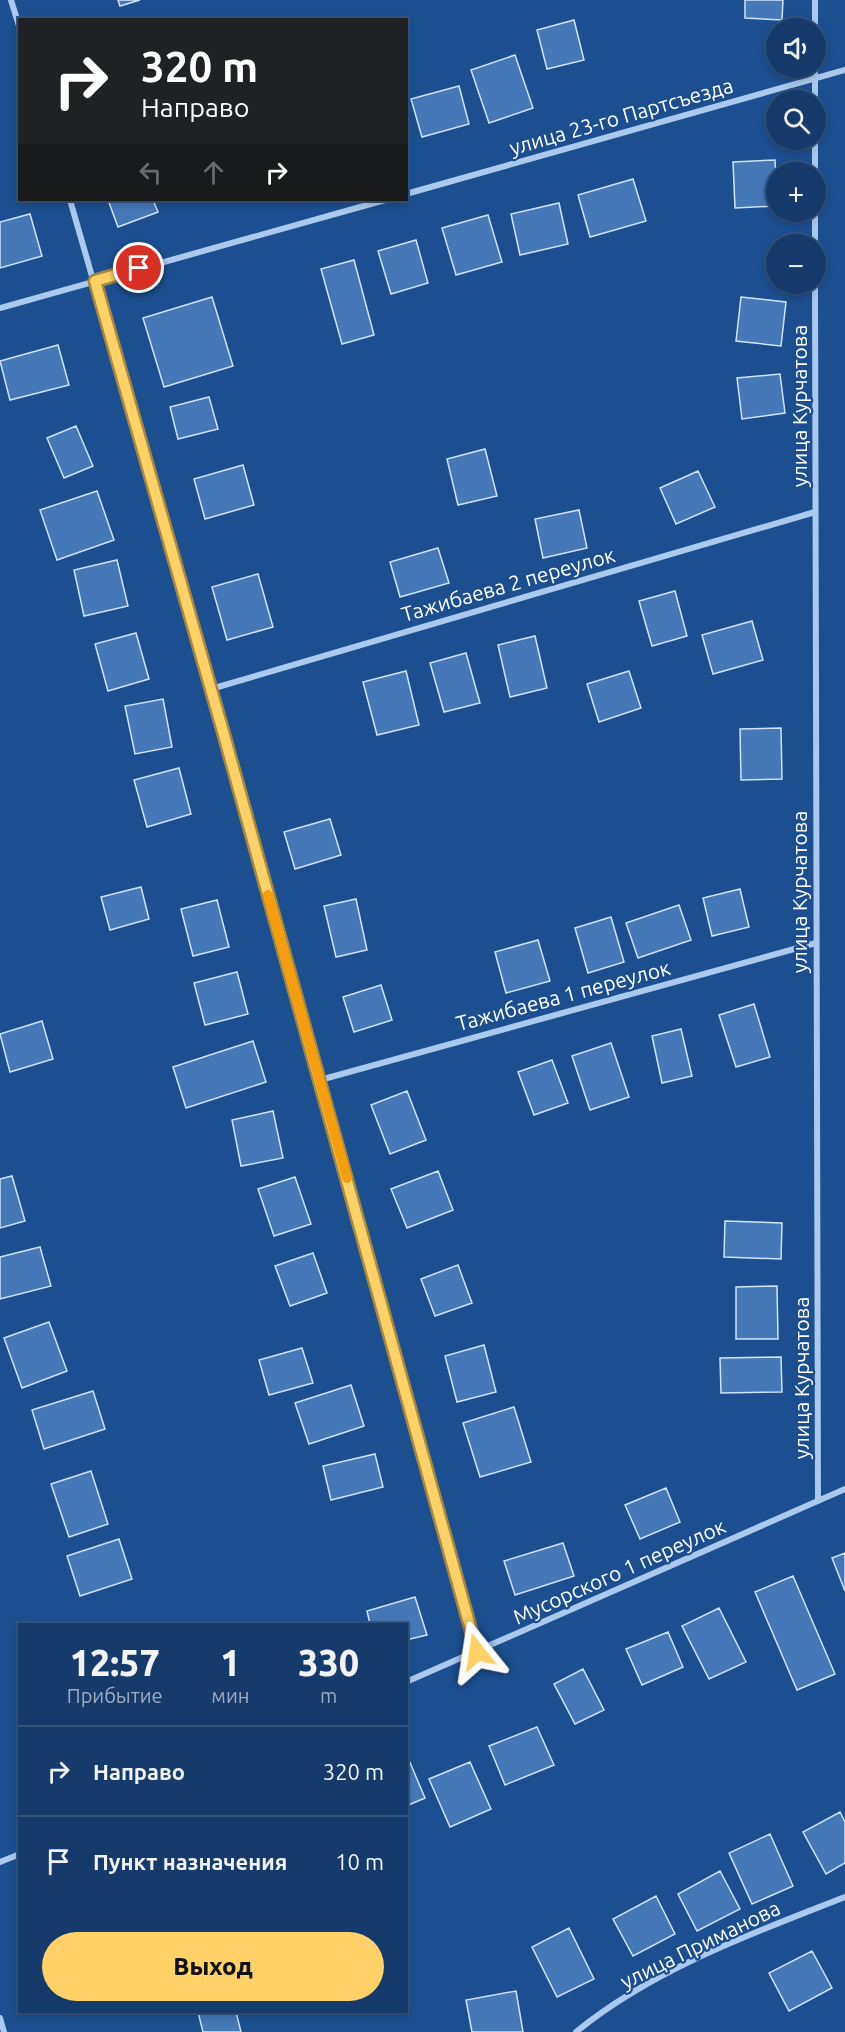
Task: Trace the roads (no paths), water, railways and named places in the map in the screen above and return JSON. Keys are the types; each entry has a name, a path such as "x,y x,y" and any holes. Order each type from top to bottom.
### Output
{"street":[{"path":"11,0 18,23"},
{"path":"815,0 815,18"},
{"name":"улица 23-го Партсъезда","path":"408,193 845,70"},
{"path":"816,79 816,90"},
{"path":"70,201 211,688 477,1652"},
{"path":"0,308 381,201"},
{"name":"улица Курчатова","path":"816,294 818,1501"},
{"name":"Тажибаева 2 переулок","path":"211,688 816,512"},
{"name":"Тажибаева 1 переулок","path":"320,1080 816,943"},
{"name":"Мусорского 1 переулок","path":"408,1682 845,1489"},
{"path":"0,1862 18,1855"},
{"name":"улица Приманова","path":"576,2032 649,1983 740,1938 845,1897"},
{"path":"0,2018 4,2032"}]}
